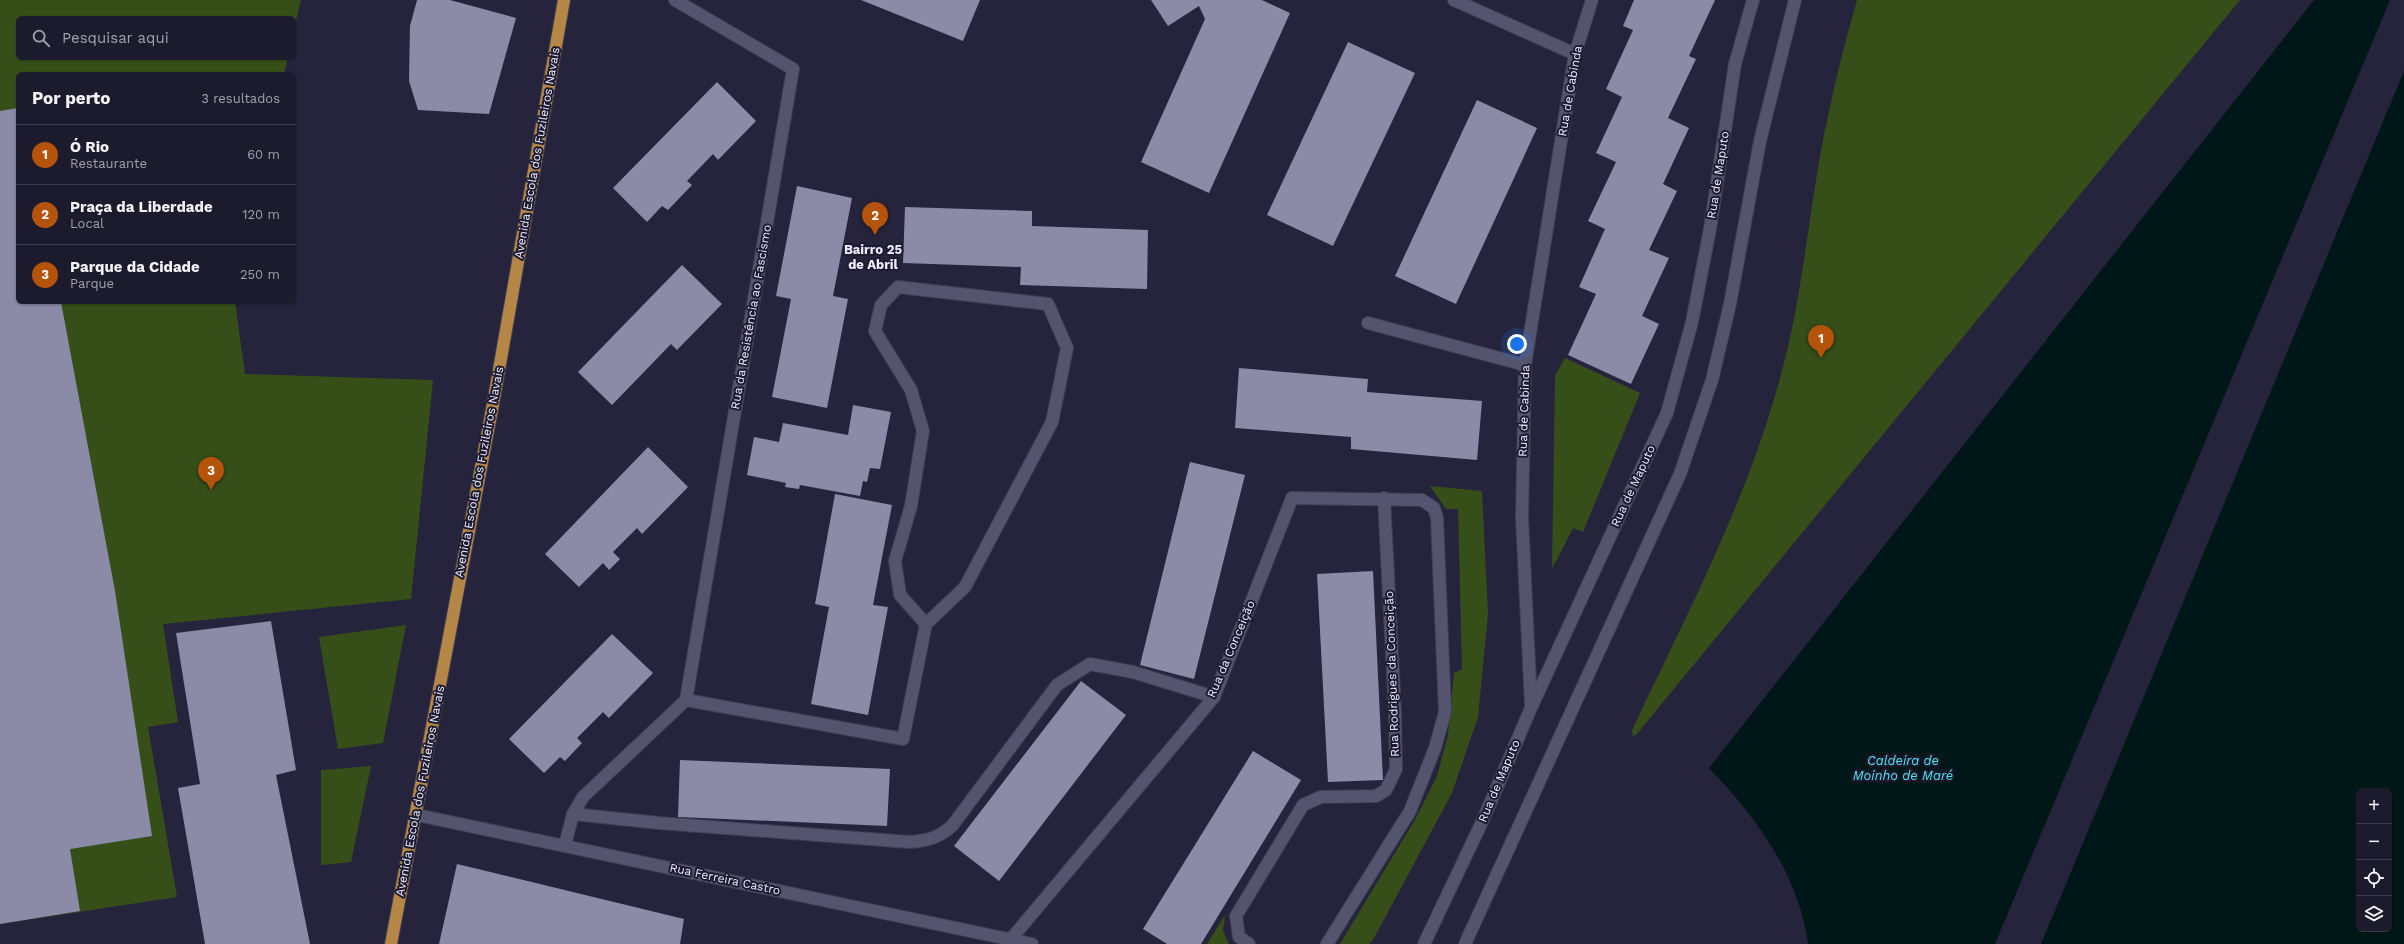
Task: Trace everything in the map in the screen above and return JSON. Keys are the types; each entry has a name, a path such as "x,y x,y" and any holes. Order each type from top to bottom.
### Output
{"main road":[{"name":"Avenida Escola dos Fuzileiros Navais","path":"391,944 417,815 564,0"}],"street":[{"name":"Rua da Resistência ao Fascismo","path":"675,0 793,69 686,700"},
{"path":"1454,0 1575,54"},
{"name":"Rua de Cabinda","path":"1531,708 1522,518 1525,365 1575,54 1592,0"},
{"name":"Rua de Maputo","path":"1424,944 1482,822 1531,708 1667,413 1692,322 1710,229 1735,64 1753,0"},
{"path":"1465,944 1680,474 1712,380 1730,304 1760,141 1795,0"},
{"path":"565,845 573,814 582,797 686,700 903,740 926,624 965,587 1052,422 1067,348 1048,304 898,287 881,305 875,331 911,390 924,431 911,506 895,561 900,595 926,624"},
{"path":"1368,323 1525,365"},
{"name":"Rua da Conceição","path":"1011,942 1214,696 1292,498 1384,498 1422,500 1434,508 1437,518 1445,712 1433,756 1410,811 1327,944"},
{"name":"Rua Rodrigues da Conceição","path":"1249,944 1240,937 1236,916 1302,804 1321,796 1376,796 1386,790 1396,769 1395,712 1384,498"},
{"path":"573,814 659,823 909,842 927,842 941,835 952,826 1057,685 1090,664 1133,672 1214,696"},
{"name":"Rua Ferreira Castro","path":"417,815 565,845 1011,942 1032,944"}],"green space":[{"path":"0,0 301,0 296,21 296,16 16,16 16,60 288,60 284,72 16,72 16,304 235,304 245,374 433,380 411,599 163,624 178,722 148,727 177,897 0,924"},
{"path":"1857,0 2240,0 1636,735 1633,736 1632,730 1694,601 1733,513 1751,469 1780,378 1801,281 1821,149 1845,43"},
{"path":"1565,358 1640,393 1583,532 1573,528 1552,569 1555,376"},
{"path":"1430,486 1482,491 1488,614 1478,717 1452,793 1373,940 1369,944 1340,944 1416,818 1437,776 1448,735 1454,673 1462,669 1458,509 1446,509"},
{"path":"406,625 383,743 338,749 319,637"},
{"path":"371,766 351,862 321,865 321,770"},
{"path":"1225,915 1223,931 1229,944 1207,944"}],"water":[{"name":"Caldeira de Moinho de Maré","path":"2314,0 2390,0 1995,944 1808,944 1803,919 1795,894 1773,848 1743,806 1709,768"},
{"path":"2404,71 2404,944 2041,944"}],"building":[{"path":"417,0 450,0 516,18 489,114 418,110 409,81 410,26"},
{"path":"861,0 980,0 963,41"},
{"path":"1151,0 1262,0 1290,13 1209,193 1141,162 1205,19 1199,6 1168,26"},
{"path":"1634,0 1715,0 1689,56 1696,59 1668,118 1689,128 1663,184 1677,191 1649,250 1669,258 1642,316 1659,324 1631,384 1568,355 1596,294 1579,287 1605,229 1588,221 1616,162 1596,153 1622,97 1606,89 1633,30 1623,26"},
{"path":"1348,42 1415,73 1333,246 1267,215"},
{"path":"717,82 756,121 718,160 713,154 687,181 692,185 668,210 662,206 647,222 613,188"},
{"path":"1477,100 1537,128 1456,304 1395,276"},
{"path":"16,108 16,304 61,304 115,591 152,836 70,849 80,911 0,924 0,111"},
{"path":"797,186 852,198 833,296 848,299 827,408 772,397 791,299 776,296"},
{"path":"905,207 1032,211 1032,226 1148,230 1147,289 1020,285 1021,267 903,263"},
{"path":"682,265 722,304 677,350 671,344 612,405 578,372"},
{"path":"1239,368 1368,379 1367,392 1482,401 1477,460 1351,449 1351,437 1235,428"},
{"path":"853,405 891,412 880,469 870,468 867,482 863,481 860,496 800,485 799,489 785,487 786,483 747,475 754,437 779,442 783,423 848,435"},
{"path":"648,447 688,487 642,534 637,528 613,552 620,559 609,570 603,563 579,587 545,554"},
{"path":"1190,462 1245,475 1194,679 1140,665"},
{"path":"835,494 892,505 873,605 888,607 868,715 811,704 829,607 815,604"},
{"path":"1373,571 1383,780 1328,782 1317,574"},
{"path":"271,621 296,770 276,775 310,944 205,944 178,788 200,784 176,633"},
{"path":"612,634 653,673 609,718 603,712 577,738 582,743 565,761 560,757 544,773 509,739"},
{"path":"1081,681 1126,715 999,881 954,846"},
{"path":"1253,751 1301,780 1201,944 1167,944 1143,929"},
{"path":"680,760 890,769 887,826 678,817"},
{"path":"457,864 684,919 680,944 439,944"}],"place":[{"name":"Praça da Liberdade","path":"875,235"},
{"name":"Ó Rio","path":"1821,358"},
{"name":"Parque da Cidade","path":"211,490"}],"district":[{"name":"Bairro 25 de Abril","path":"873,256"}]}
